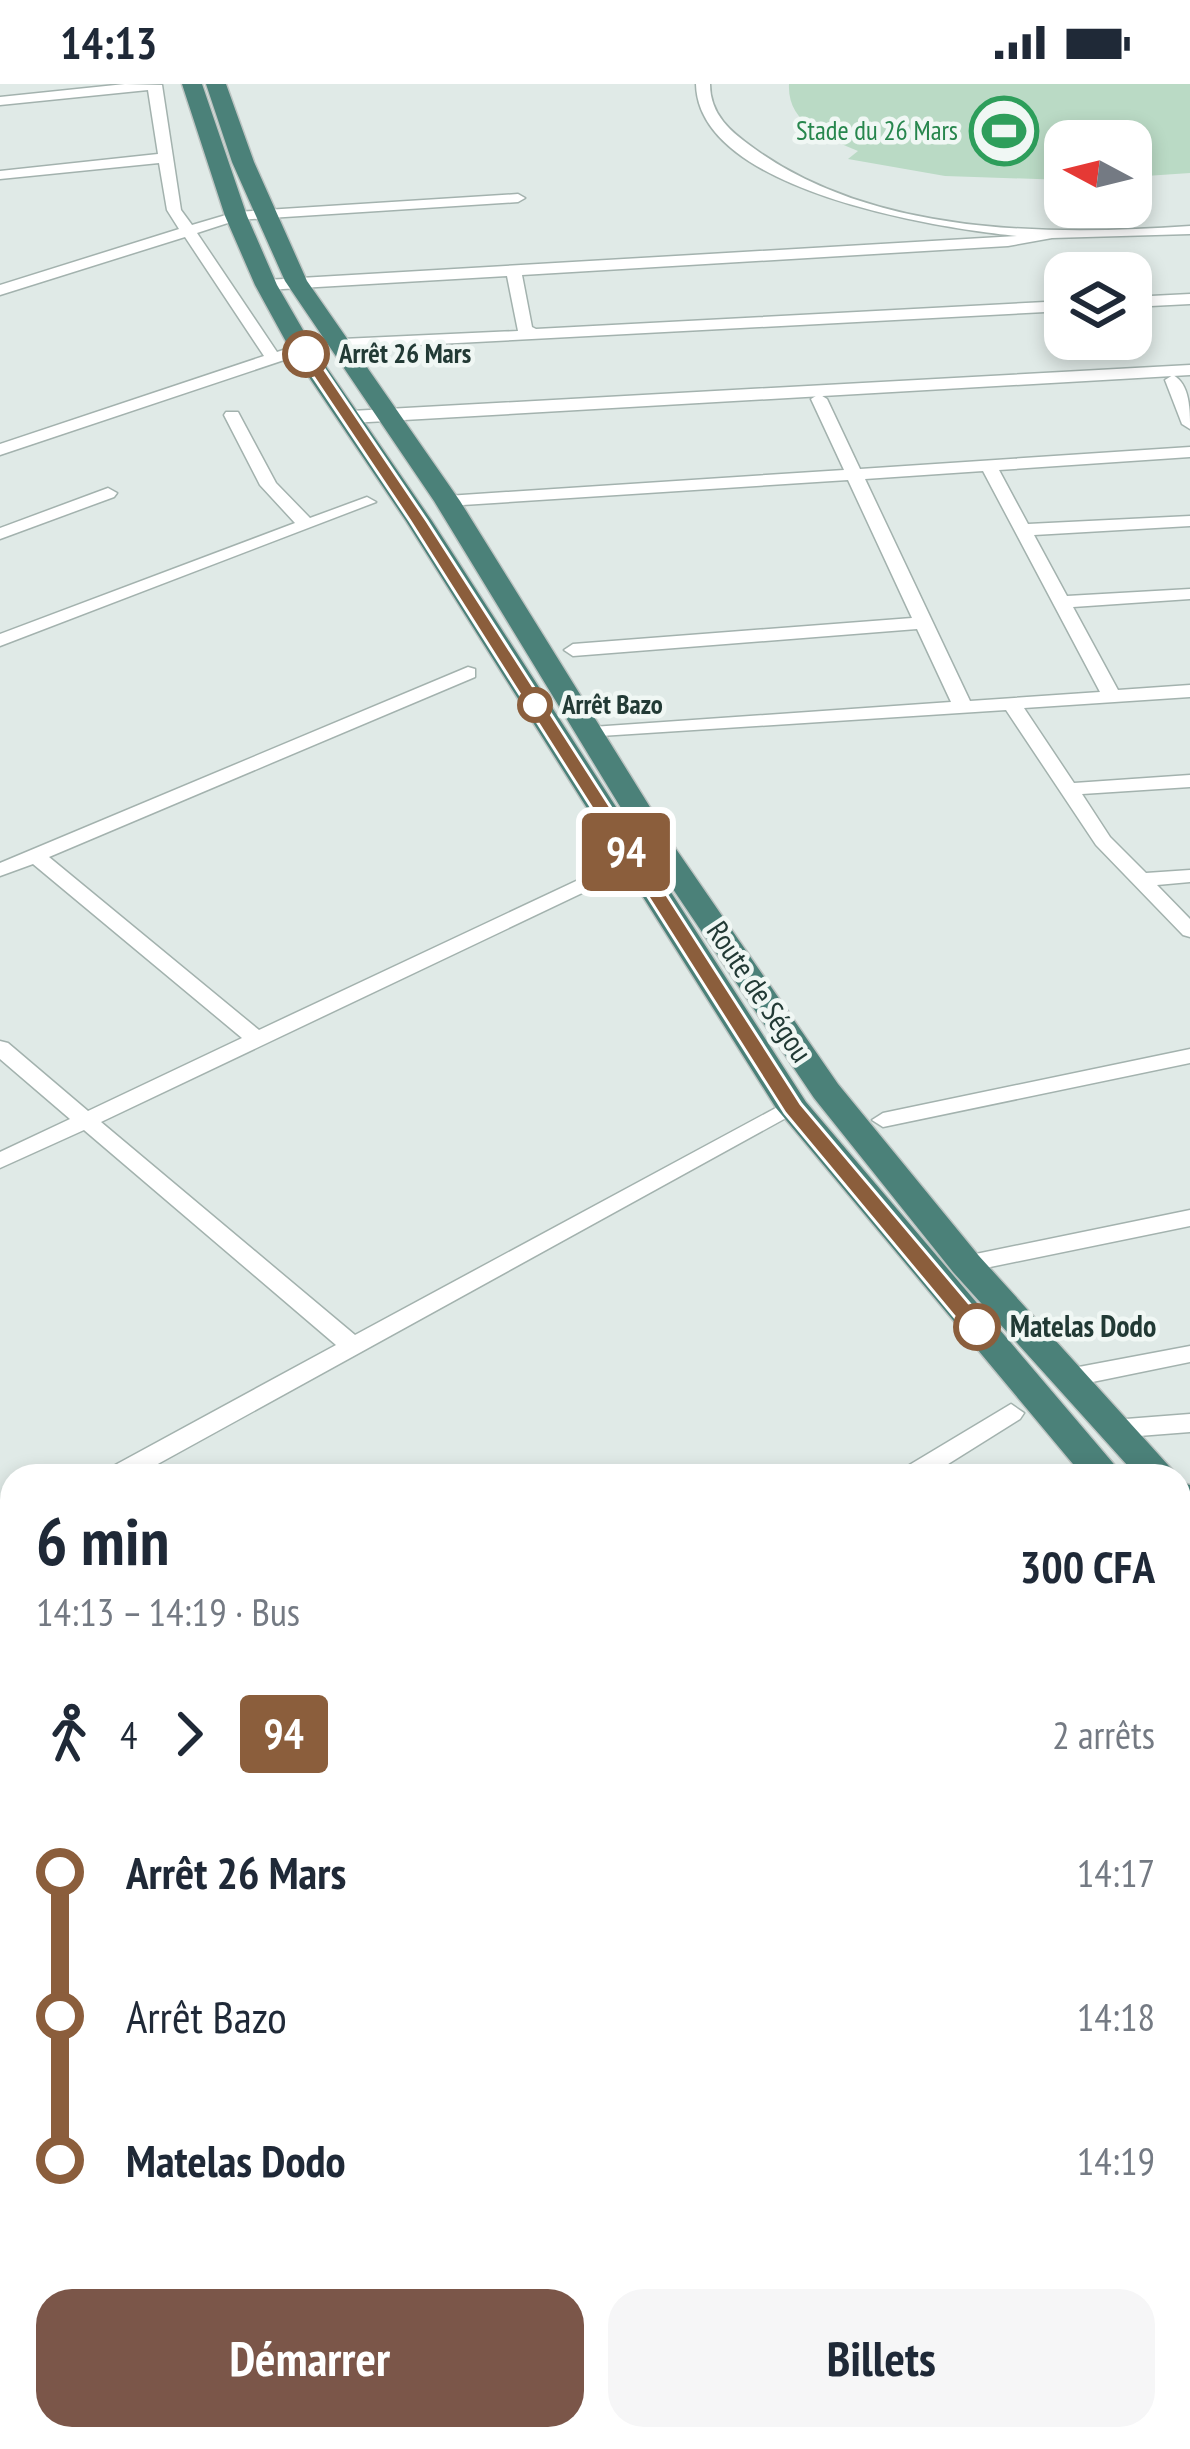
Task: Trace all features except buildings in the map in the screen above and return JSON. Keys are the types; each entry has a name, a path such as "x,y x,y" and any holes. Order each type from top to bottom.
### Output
{"highway":[{"name":"Route de Ségou","path":"192,84 215,164 249,211"},
{"name":"Route de Ségou","path":"216,84 249,211 281,283 287,353 354,422 793,1108 1095,1464"},
{"name":"Route de Ségou","path":"281,283 341,344 392,418 661,849 826,1091 966,1264 1148,1464"}],"street":[{"path":"0,101 154,84 174,210 287,353 0,450"},
{"path":"703,84 707,109 741,147 813,188 892,212 1048,234 1190,230"},
{"path":"0,175 163,158"},
{"path":"0,290 249,211 517,196"},
{"path":"281,283 1008,242 1048,234"},
{"path":"513,268 525,330 552,334"},
{"path":"1152,301 1190,298"},
{"path":"341,344 1044,307"},
{"path":"354,422 1184,376"},
{"path":"392,418 819,399 1184,376"},
{"path":"1184,376 1190,424"},
{"path":"819,399 963,707"},
{"path":"232,415 269,484 307,525"},
{"path":"447,501 1190,452"},
{"path":"988,465 1112,697"},
{"path":"0,534 108,493"},
{"path":"0,640 367,502"},
{"path":"1023,530 1190,521"},
{"path":"1061,602 1190,594"},
{"path":"573,650 924,623"},
{"path":"0,870 468,673"},
{"path":"592,733 1190,691"},
{"path":"1012,704 1103,841 1190,931"},
{"path":"1069,789 1190,781"},
{"path":"35,855 257,1039"},
{"path":"0,1161 632,862"},
{"path":"1141,880 1190,876"},
{"path":"0,1048 354,1347"},
{"path":"884,1120 1190,1055"},
{"path":"137,1464 793,1108"},
{"path":"966,1264 1190,1218"},
{"path":"1068,1378 1190,1354"},
{"path":"929,1464 1011,1413"},
{"path":"1113,1429 1190,1423"}],"green space":[{"name":"Stade du 26 Mars","path":"789,84 1190,84 1190,173 1152,176 1152,120 1044,120 1044,179 945,176 848,159 858,151 811,127 790,98"}],"bus line":[{"name":"94","path":"306,354 351,417 793,1108 977,1327"}],"place":[{"name":"Stade du 26 Mars","path":"1004,131"},
{"name":"Arrêt 26 Mars","path":"306,354"},
{"name":"Arrêt Bazo","path":"535,705"},
{"name":"Matelas Dodo","path":"977,1327"}]}
